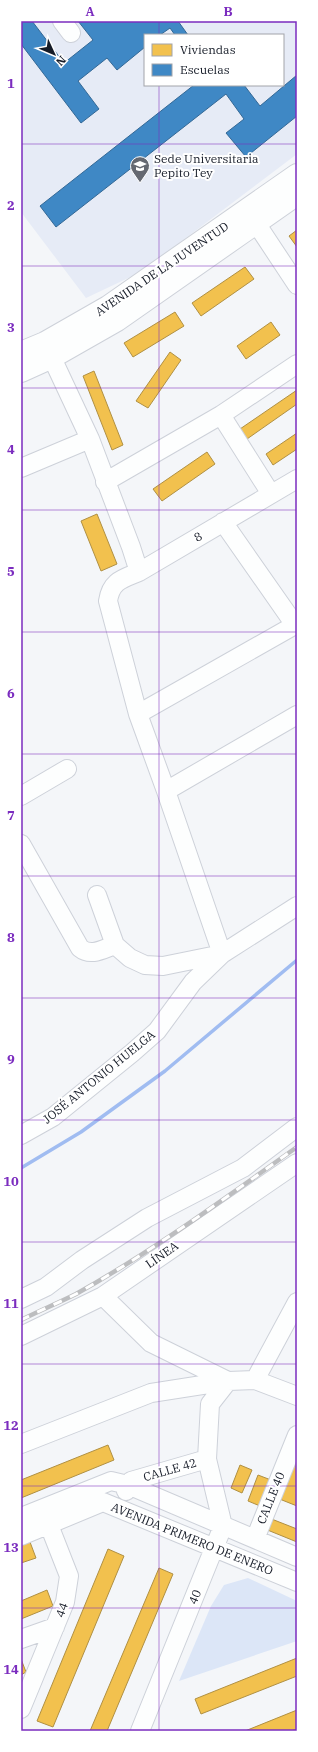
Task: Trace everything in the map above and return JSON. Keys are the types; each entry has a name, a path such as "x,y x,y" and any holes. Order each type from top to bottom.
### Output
{"main road":[{"name":"AVENIDA DE LA JUVENTUD","path":"252,217 297,175"},
{"name":"AVENIDA DE LA JUVENTUD","path":"21,371 49,350 113,314 252,217 297,194"},
{"name":"AVENIDA DE LA JUVENTUD","path":"21,353 49,350"}],"street":[{"path":"252,217 297,285"},
{"path":"49,350 90,439 139,572"},
{"path":"105,482 221,415 297,364"},
{"path":"221,415 271,494"},
{"path":"21,468 90,439"},
{"name":"8","path":"138,714 108,601 110,590 117,582 139,572 297,479"},
{"path":"97,895 115,945 130,958 145,964 163,966 222,954 138,714 294,625 223,522"},
{"path":"166,791 297,715"},
{"path":"21,796 67,769"},
{"path":"21,844 80,948 85,952 91,953 115,945"},
{"name":"JOSÉ ANTONIO HUELGA","path":"21,1135 53,1117 132,1053 157,1030 194,982 222,954 297,906"},
{"path":"21,1299 46,1287 82,1260 106,1246 147,1218 243,1168 297,1126"},
{"name":"LÍNEA","path":"21,1336 103,1296 297,1163"},
{"path":"103,1296 151,1343 228,1381"},
{"path":"254,1380 297,1302"},
{"path":"21,1444 151,1393 228,1381 254,1380 297,1396"},
{"name":"CALLE 42","path":"119,1508 131,1481 207,1459 210,1404 228,1381"},
{"name":"CALLE 40","path":"254,1539 297,1435"},
{"path":"207,1459 223,1526"},
{"name":"AVENIDA PRIMERO DE ENERO","path":"21,1536 47,1516 112,1481 128,1485 297,1556"},
{"name":"AVENIDA PRIMERO DE ENERO","path":"21,1517 47,1516 103,1502 297,1582"},
{"name":"44","path":"21,1709 65,1602 69,1576 47,1516"},
{"name":"40","path":"140,1731 223,1526"},
{"path":"21,1639 55,1627"}],"shaded area":[{"name":"Sede Universitaria Pepito Tey","path":"21,21 297,21 297,154 141,272 86,298 21,212"},
{"path":"248,1578 297,1601 297,1641 179,1681 211,1606 224,1585"}],"building: Viviendas":[{"path":"297,230 297,247 289,236"},
{"path":"245,267 254,279 201,316 192,303"},
{"path":"175,312 184,326 133,357 124,343"},
{"path":"271,322 280,335 246,359 237,346"},
{"path":"170,352 181,360 148,408 136,401"},
{"path":"94,371 123,445 112,450 83,376"},
{"path":"297,390 297,404 247,439 240,429"},
{"path":"297,433 297,449 273,465 266,454"},
{"path":"207,452 215,464 162,501 153,489"},
{"path":"97,514 117,564 101,571 81,521"},
{"path":"108,1445 114,1460 21,1498 21,1480"},
{"path":"297,1449 297,1506 277,1498"},
{"path":"240,1465 252,1470 242,1493 231,1488"},
{"path":"258,1475 271,1480 260,1506 248,1501"},
{"path":"269,1518 297,1529 297,1542 265,1529"},
{"path":"30,1542 36,1558 21,1563 21,1546"},
{"path":"108,1549 124,1556 53,1727 37,1721"},
{"path":"159,1568 173,1574 107,1731 90,1731"},
{"path":"47,1590 53,1606 21,1619 21,1601"},
{"path":"297,1658 297,1676 201,1714 195,1699"},
{"path":"21,1659 26,1672 21,1675"},
{"path":"297,1710 297,1729 291,1731 245,1731"}],"building: Escuelas":[{"path":"21,21 32,21 64,63 93,40 78,21 178,21 187,34 174,34 170,28 161,34 144,34 144,48 117,70 107,58 78,81 99,109 81,123 21,44"},
{"path":"297,75 297,116 246,157 226,133 244,119 226,94 56,227 40,206 193,86 245,86 260,106"}],"waterway":[{"path":"21,1168 81,1132 165,1071 297,960"}],"railway":[{"path":"21,1320 76,1294 133,1260 188,1224 297,1147"}],"place":[{"name":"Sede Universitaria Pepito Tey","path":"140,183"}]}
